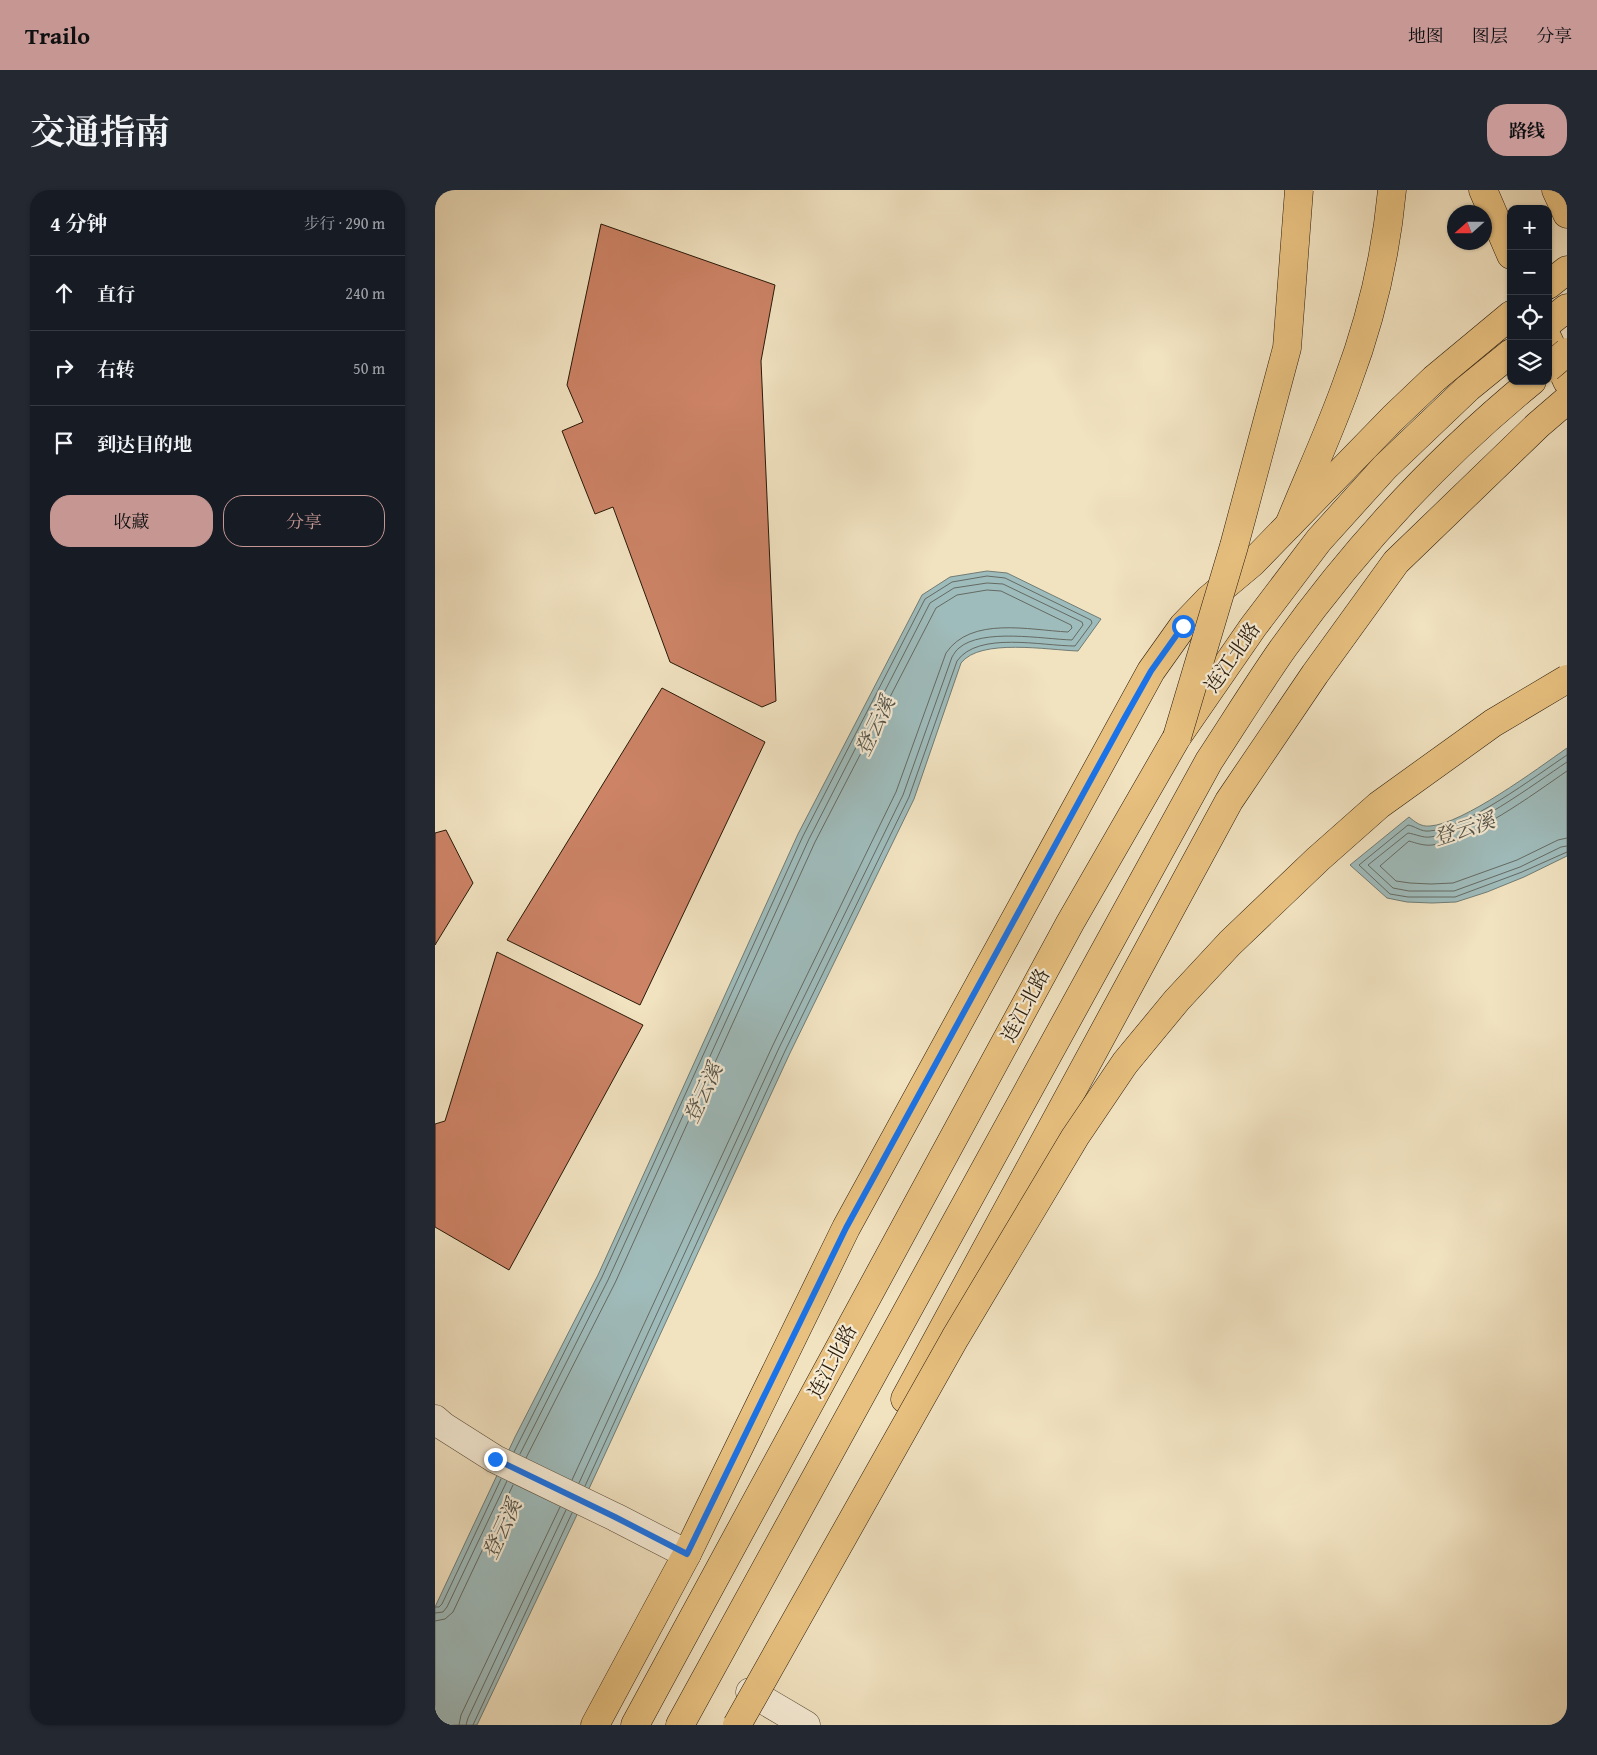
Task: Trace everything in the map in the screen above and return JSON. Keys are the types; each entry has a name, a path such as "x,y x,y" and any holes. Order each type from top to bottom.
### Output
{"main road":[{"path":"1177,737 1234,546 1287,348 1299,190"},
{"path":"1289,525 1347,383 1361,338 1375,288 1390,214 1392,190"},
{"path":"1483,190 1509,250"},
{"path":"1556,190 1567,214"},
{"path":"1552,282 1567,270"},
{"path":"1552,320 1567,308"},
{"path":"595,1725 687,1554 846,1228 1151,671 1183,626 1209,599 1252,563 1434,379 1507,318"},
{"path":"1552,349 1567,381"},
{"path":"1552,365 1567,352"},
{"name":"连江北路","path":"635,1725 1070,923 1177,737 1253,627 1319,540 1385,466 1468,388 1507,356"},
{"name":"连江北路","path":"680,1725 1209,761 1284,648 1346,565 1412,491 1490,416 1527,385"},
{"path":"732,1725 851,1499 1229,801 1315,674 1396,562 1531,432 1567,400"},
{"path":"737,1725 955,1338 1075,1136 1125,1063 1177,1000 1230,943 1318,859 1379,805 1493,723 1567,679"}],"street":[{"path":"435,1419 495,1459 687,1554"},
{"path":"750,1692 806,1725"}],"water":[{"name":"登云溪","path":"987,571 1007,573 1101,619 1078,651 1015,647 998,648 983,650 970,655 961,663 914,799 790,1053 575,1519 477,1725 435,1725 435,1607 515,1437 598,1275 798,834 922,595 950,577"},
{"name":"登云溪","path":"1567,748 1567,856 1524,877 1487,892 1456,902 1432,903 1407,902 1387,898 1350,865 1409,817 1418,824 1430,826 1461,816 1500,794"}],"building":[{"path":"601,224 775,285 761,361 776,701 762,707 670,662 613,507 595,514 562,431 583,422 567,385"},
{"path":"662,688 765,742 640,1005 507,940"},
{"path":"446,830 473,883 435,945 435,833"},
{"path":"497,952 643,1025 509,1270 435,1227 435,1124 445,1121"}],"route":[{"path":"495,1459 687,1554 846,1228 1124,719 1151,671 1183,626"}]}
